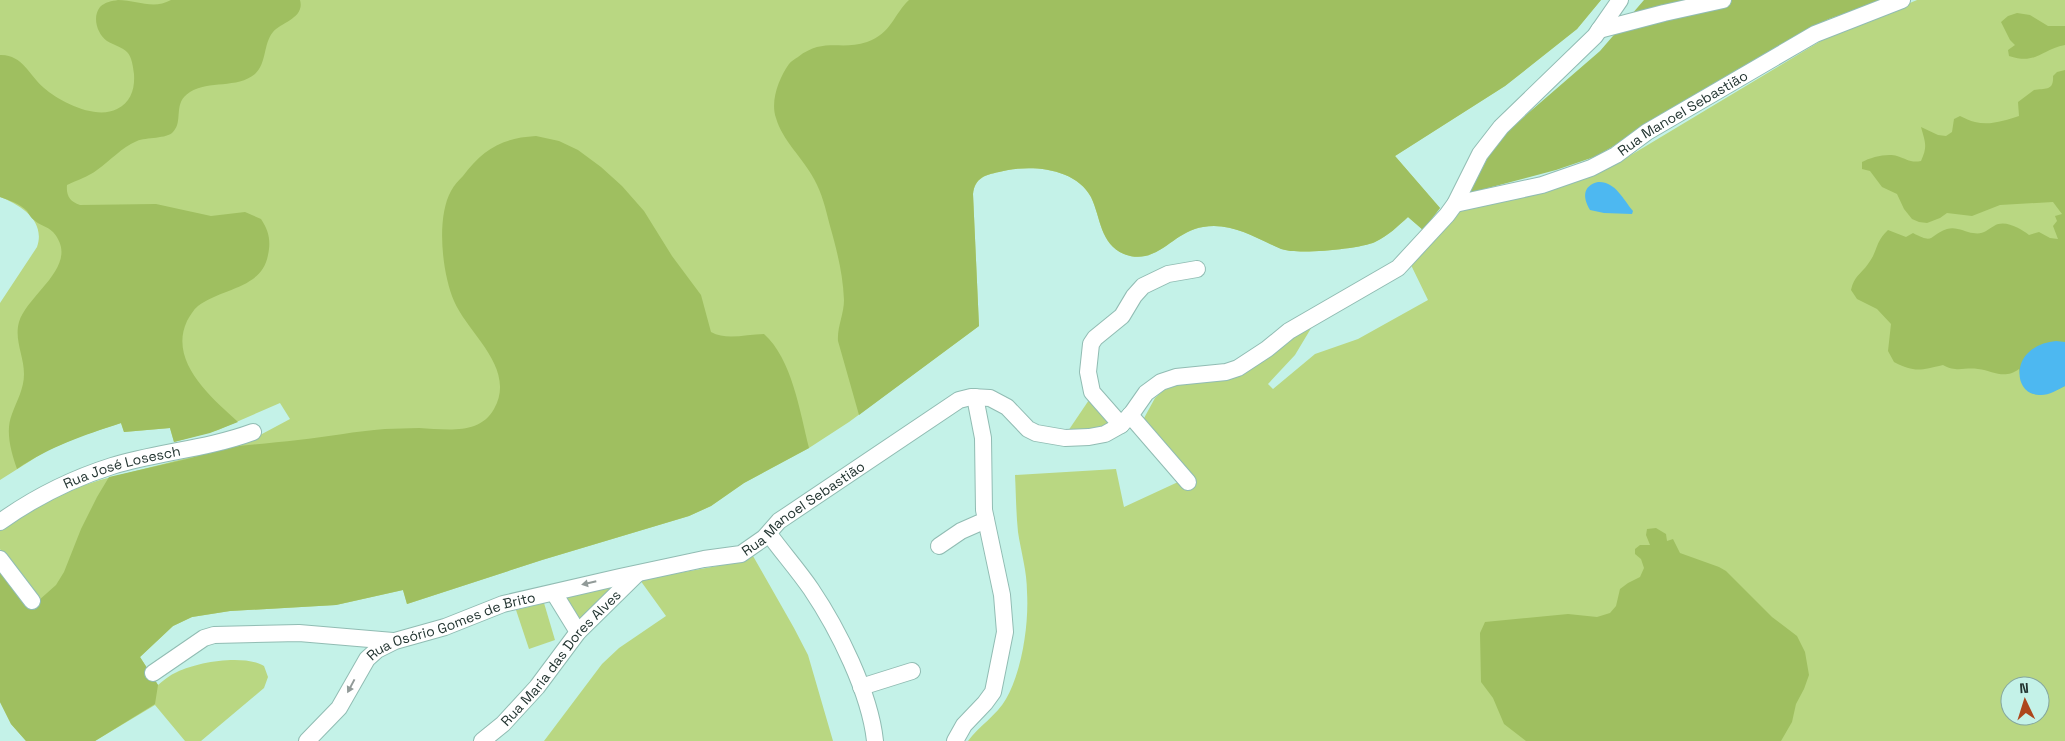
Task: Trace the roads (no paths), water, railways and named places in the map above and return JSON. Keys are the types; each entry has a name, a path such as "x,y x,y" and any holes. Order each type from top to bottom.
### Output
{"street":[{"path":"955,741 962,728 986,703 994,689 1005,632 1002,595 986,520 982,490 983,438 975,397 996,400 1006,407 1028,429 1051,437 1092,437 1111,431 1126,420 1146,393 1161,382 1176,376 1226,372 1238,368 1297,326 1388,275 1403,263 1451,210 1489,140 1539,89 1582,50 1620,0"},
{"path":"1599,30 1723,0"},
{"name":"Rua Manoel Sebastião","path":"1451,210 1542,185 1591,168 1616,154 1647,132 1815,34 1850,18 1902,0"},
{"path":"1188,482 1126,420 1092,392 1088,372 1090,344 1122,316 1134,296 1143,286 1168,274 1197,269"},
{"name":"Rua Manoel Sebastião","path":"637,574 704,559 738,555 753,547 769,534 779,521 825,492 954,403 965,398 975,397"},
{"name":"Rua José Losesch","path":"0,522 20,507 49,490 84,476 137,460 214,444 253,432"},
{"path":"939,546 961,531 986,520"},
{"path":"769,534 811,589 834,630 861,687 876,741"},
{"path":"0,559 32,600"},
{"name":"Rua Osório Gomes de Brito","path":"307,741 339,708 368,659 377,650 395,641 445,627 503,604 637,574"},
{"name":"Rua Maria das Dores Alves","path":"482,741 503,724 537,687 578,632 637,574"},
{"path":"554,593 578,632"},
{"path":"153,673 204,638 214,635 307,633 395,641"},
{"path":"861,687 912,671"}],"water":[{"path":"1598,182 1604,182 1614,188 1633,211 1632,214 1604,213 1590,210 1585,193 1589,186"},
{"path":"2056,341 2065,342 2065,386 2046,395 2039,395 2026,390 2020,378 2021,365 2024,358 2031,350 2038,346"}]}
